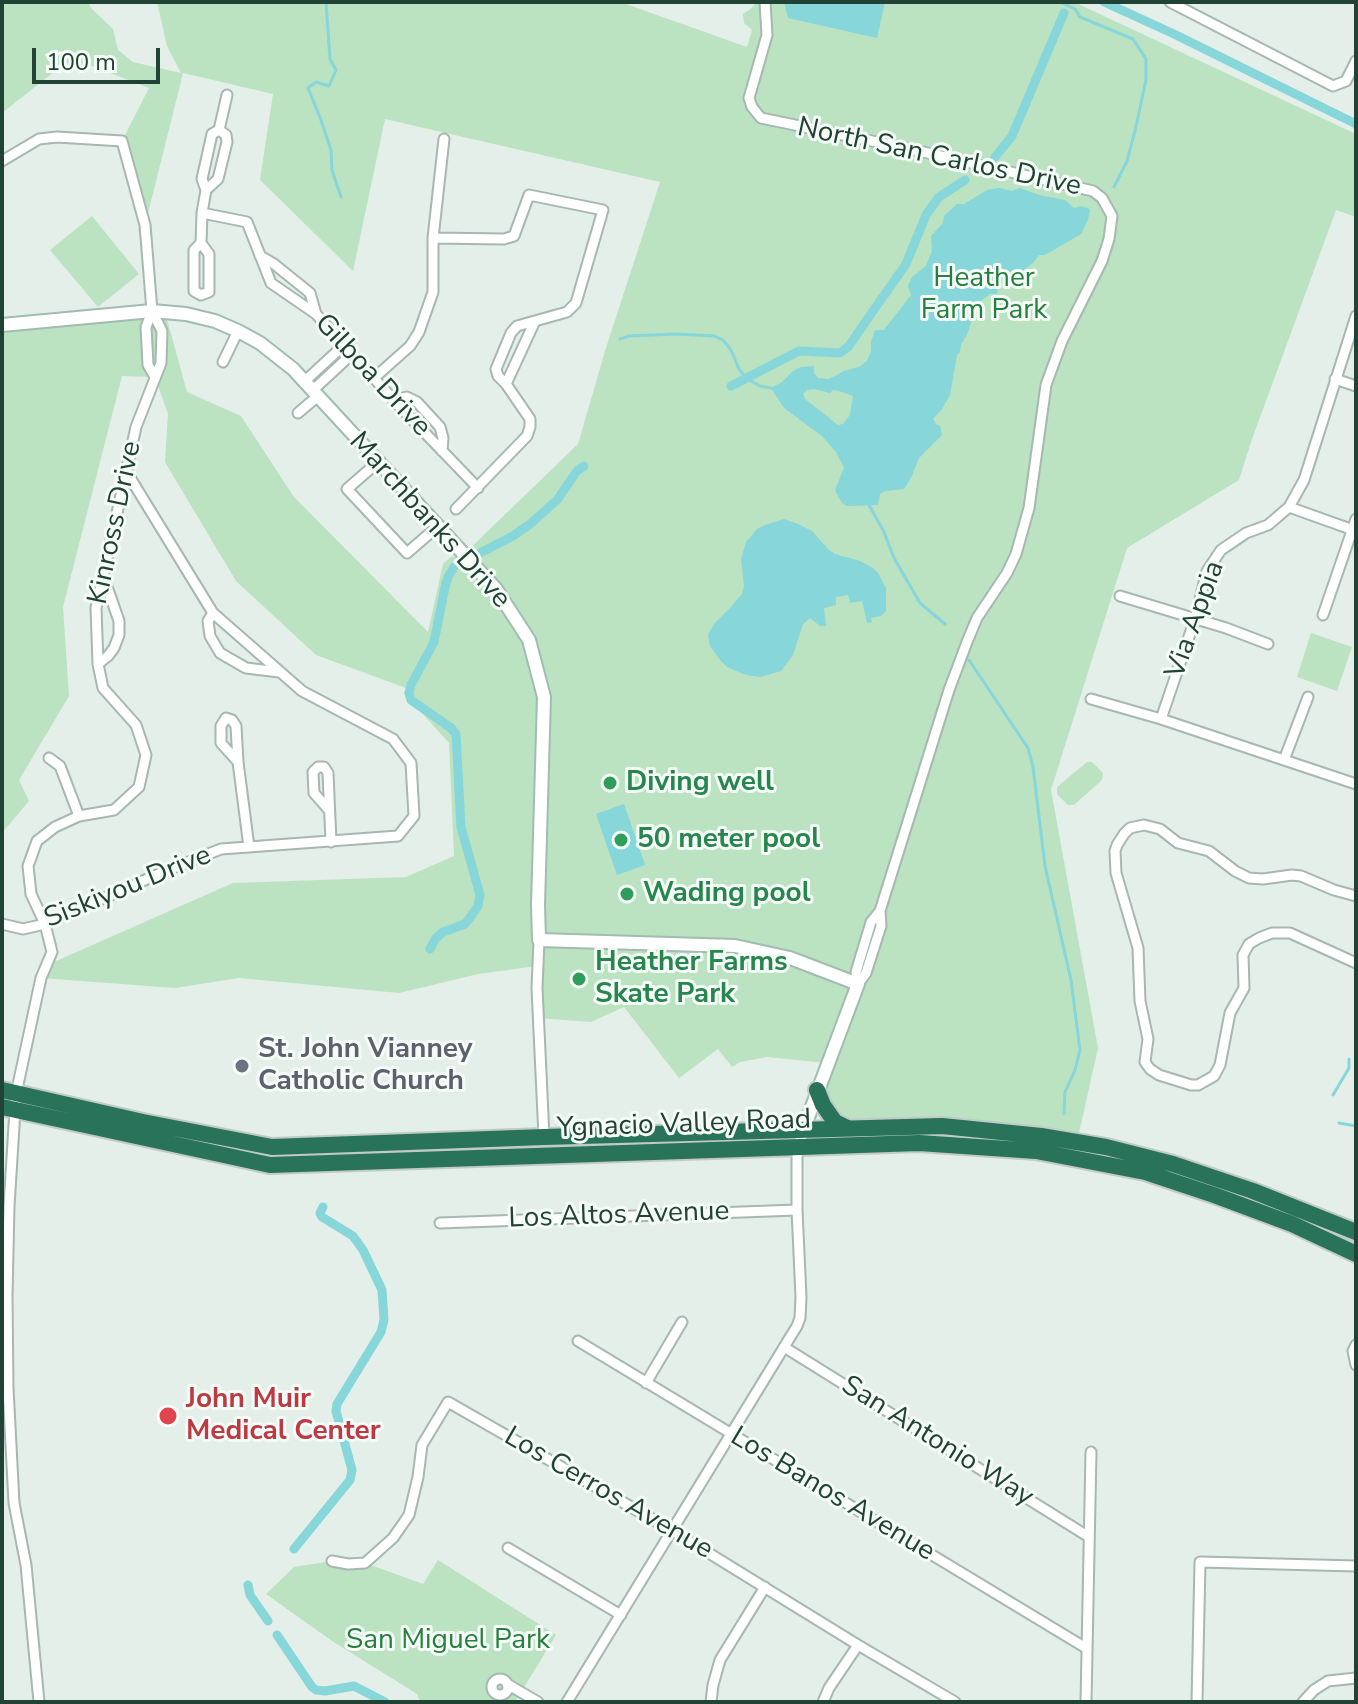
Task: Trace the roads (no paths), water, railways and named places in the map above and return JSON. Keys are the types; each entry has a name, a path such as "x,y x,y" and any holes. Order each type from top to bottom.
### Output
{"highway":[{"path":"817,1090 835,1122 847,1128"},
{"name":"Ygnacio Valley Road","path":"8,1100 272,1147 544,1137 800,1138 1036,1151 1145,1172 1292,1224 1356,1254"},
{"name":"Ygnacio Valley Road","path":"8,1100 270,1165 800,1138 847,1128 942,1126 1037,1135 1106,1147 1173,1164 1253,1191 1356,1232"},
{"path":"983,1146 988,1136 1026,1140 1037,1135"}],"street":[{"name":"North San Carlos Drive","path":"765,2 767,35 749,98 761,118 1093,191 1102,198 1112,216 1102,261 1062,341 1046,385 1029,508 1016,554 977,618 949,690 880,911 881,926 866,973 858,984 800,1138"},
{"path":"1170,2 1333,86 1346,81 1356,61"},
{"path":"201,243 194,250 194,291 201,295 209,292 209,254 201,243 206,190 202,179 212,134 219,130 227,95"},
{"path":"206,190 218,179 227,142 226,135 219,130"},
{"name":"Kinross Drive","path":"2,161 39,139 57,137 122,141 145,225 152,311 162,331 161,363 136,427 96,608 98,664 103,688 136,725 146,755 139,787 114,810 79,816 55,827 37,841 28,866 31,894 45,924 52,952 41,978 8,1100 8,1388 14,1503 27,1569 39,1702"},
{"path":"374,378 410,346 419,332 433,292 433,235 444,139"},
{"path":"433,235 504,239 514,236 529,195 603,210 576,303 567,312 521,324 511,333 496,369 530,419 529,432 456,509"},
{"name":"Gilboa Drive","path":"202,213 247,222 271,283 316,314 478,488"},
{"path":"260,256 310,293 316,314"},
{"name":"Kinross Drive","path":"152,311 146,327 148,365 155,377"},
{"name":"Marchbanks Drive","path":"2,325 152,311 186,314 238,331 281,358 312,389 502,597 529,640 544,697 537,998 544,1137"},
{"name":"Via Appia","path":"1161,719 1195,619 1207,571 1221,550 1246,533 1268,525 1289,507 1304,480 1356,316"},
{"path":"506,384 535,321"},
{"path":"223,362 238,331"},
{"path":"298,413 344,345"},
{"path":"312,389 352,354"},
{"path":"1335,379 1356,386"},
{"path":"393,400 407,397 417,402 440,427 442,451"},
{"path":"378,462 347,489 407,553 437,527"},
{"name":"Siskiyou Drive","path":"2,924 23,929 45,924 221,849 398,836 414,816 411,763 393,739 302,691 213,613 126,471"},
{"path":"1289,507 1354,530"},
{"path":"1323,615 1356,519"},
{"path":"98,664 114,648 119,635 119,621 104,578"},
{"path":"1120,596 1268,644"},
{"name":"Siskiyou Drive","path":"213,613 208,621 210,636 220,653 246,668 281,672"},
{"path":"1284,760 1308,697"},
{"path":"1091,699 1356,784"},
{"path":"49,758 60,766 79,816"},
{"path":"238,762 249,847"},
{"path":"328,809 331,842"},
{"path":"1356,896 1301,876 1249,878 1209,851 1187,847 1160,829 1144,825 1130,828 1117,845 1116,873 1139,957 1140,1001 1148,1039 1145,1062 1159,1075 1191,1085 1198,1085 1214,1076 1220,1065 1230,1013 1244,988 1243,955 1249,944 1259,938 1272,933 1290,933 1356,963"},
{"path":"539,940 735,946 790,958 858,984"},
{"path":"567,1702 797,1326 801,1308 797,1210 800,1138"},
{"name":"Los Altos Avenue","path":"440,1223 797,1210"},
{"path":"646,1383 682,1322"},
{"name":"Los Banos Avenue","path":"578,1341 1086,1648"},
{"path":"1356,1345 1353,1351 1356,1365"},
{"name":"San Antonio Way","path":"784,1347 1089,1537"},
{"name":"Los Cerros Avenue","path":"332,1561 365,1563 393,1538 409,1515 422,1445 448,1402 673,1531 951,1701"},
{"path":"1086,1702 1091,1452"},
{"path":"2,1503 14,1503"},
{"path":"508,1548 621,1615"},
{"path":"1197,1702 1200,1562 1356,1566"},
{"path":"711,1702 720,1660 765,1587"},
{"path":"823,1702 858,1645"},
{"path":"1303,1702 1328,1681 1356,1678"},
{"path":"507,1684 538,1702"}],"water":[{"path":"784,2 885,2 877,38 788,18"},
{"path":"999,188 1012,191 1020,188 1065,200 1074,208 1088,208 1088,220 1081,234 1045,255 1039,255 1019,274 1006,277 997,294 990,294 976,307 957,355 950,395 933,419 940,426 942,435 919,458 904,489 880,494 878,505 847,506 835,490 844,468 836,452 822,436 784,408 771,388 801,367 814,366 818,378 829,379 867,361 875,330 884,330 911,295 908,286 912,277 926,266 932,251 931,236 943,223 944,216 957,204 964,204 987,190","holes":["814,389 830,393 833,390 853,396 850,415 843,424 838,425 805,399 803,394"]},
{"path":"784,519 812,531 835,554 873,568 886,588 886,611 867,623 862,601 850,603 848,595 836,597 836,605 824,608 826,626 820,626 810,618 803,624 793,655 781,671 760,677 746,675 727,667 720,660 710,646 708,635 714,624 742,594 741,559 746,542 757,529"},
{"name":"50 meter pool","path":"624,804 645,865 617,875 596,814"}],"waterway":[{"path":"326,2 330,59 336,70 329,86 316,82 308,88 331,150 332,170 341,197"},
{"path":"1060,2 1075,9 1080,17 1133,39 1146,59 1146,80 1135,131 1127,161 1114,187"},
{"path":"1104,2 1356,124"},
{"path":"995,157 1012,136 1064,13"},
{"path":"731,386 799,351 840,353 848,347 906,264 926,215 939,197 965,180"},
{"path":"620,339 675,334 714,336 723,340 731,350 746,378 771,388"},
{"path":"480,553 529,525 557,500 584,466"},
{"path":"869,505 920,603 945,624"},
{"path":"430,949 443,932 465,924 478,906 480,895 461,827 456,734 411,700 409,693 434,642 445,587 454,567"},
{"path":"969,660 1028,748 1033,767 1045,866 1071,980 1080,1050 1065,1092 1064,1114"},
{"path":"1333,1095 1349,1068 1349,1059"},
{"path":"1339,1123 1356,1126"},
{"path":"294,1549 350,1480 352,1470 336,1411 337,1404 381,1332 384,1320 382,1290 363,1250 353,1236 322,1217 323,1207"},
{"path":"248,1585 250,1595 268,1621"},
{"path":"277,1635 316,1690 354,1686 385,1702"}],"place":[{"name":"Diving well","path":"610,783"},
{"name":"50 meter pool","path":"621,840"},
{"name":"Wading pool","path":"627,894"},
{"name":"Heather Farms Skate Park","path":"579,979"},
{"name":"St. John Vianney Catholic Church","path":"242,1066"},
{"name":"John Muir Medical Center","path":"168,1416"}],"park label":[{"name":"Heather Farm Park","path":"984,295"},
{"name":"San Miguel Park","path":"448,1641"}]}
